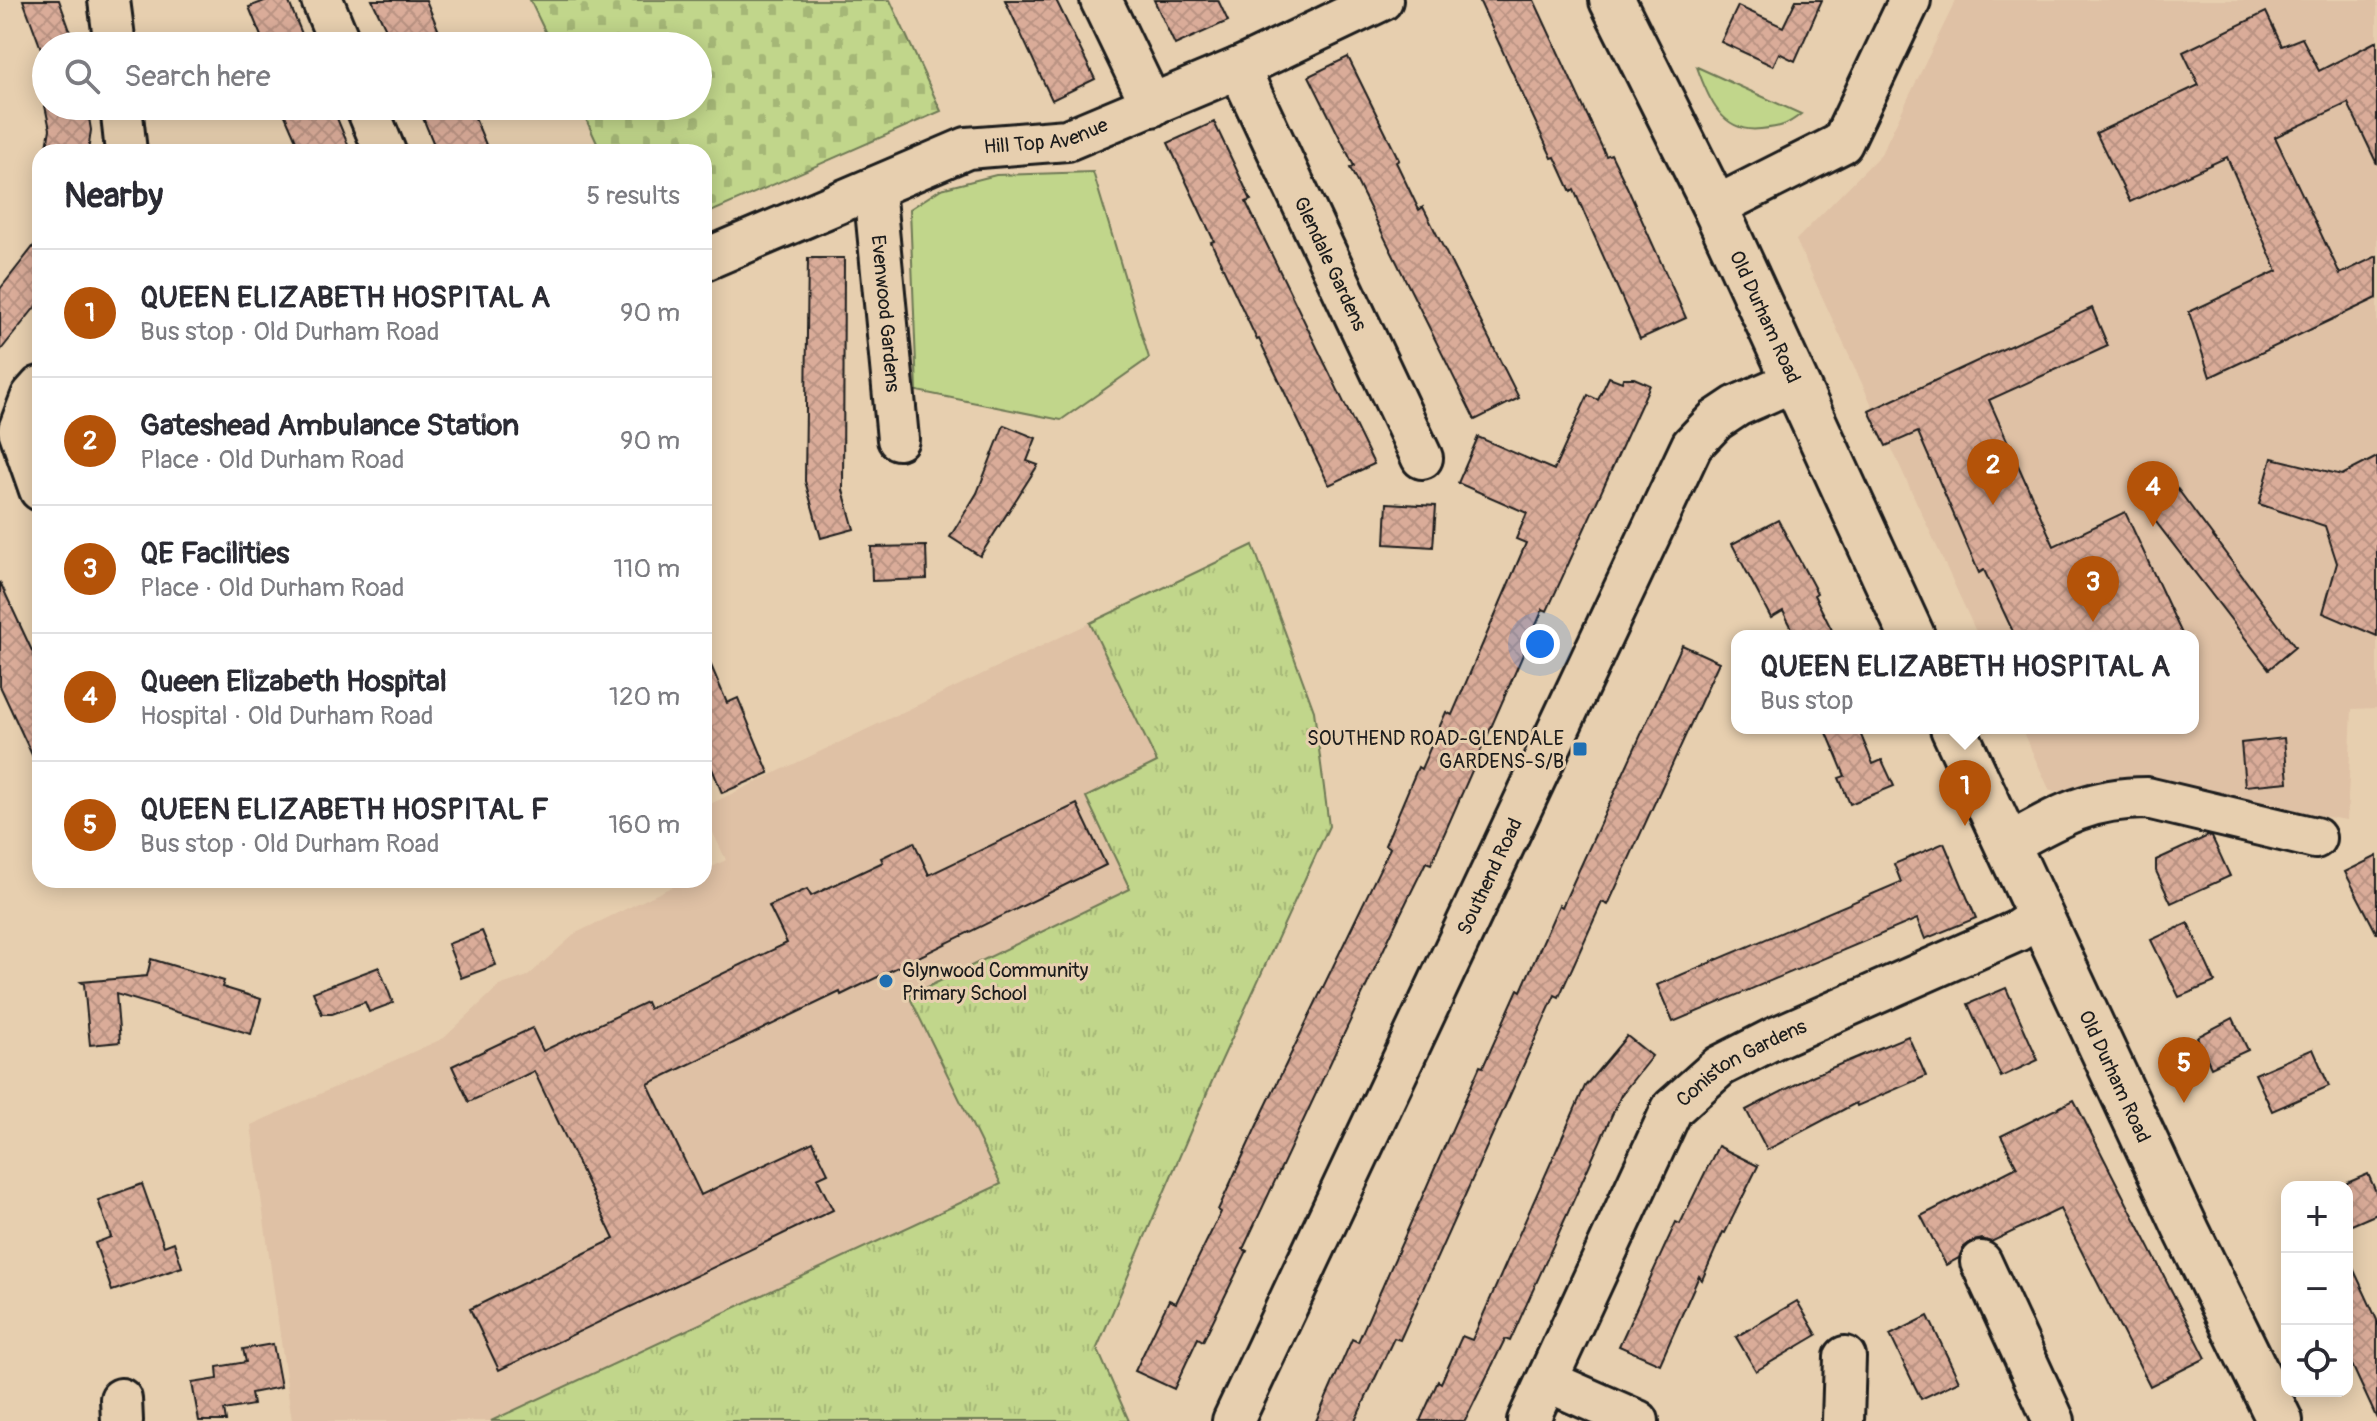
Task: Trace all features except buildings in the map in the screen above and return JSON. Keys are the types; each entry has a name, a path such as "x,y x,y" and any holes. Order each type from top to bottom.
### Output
{"main road":[{"name":"Old Durham Road","path":"1612,0 1715,207 1909,630"},
{"name":"Old Durham Road","path":"1956,734 2188,1233 2280,1421"}],"street":[{"path":"109,0 113,32"},
{"path":"322,0 335,32"},
{"path":"1101,0 1152,106"},
{"name":"Hill Top Avenue","path":"712,257 967,148 1067,140 1239,68 1382,0"},
{"path":"1715,207 1842,143 1910,0"},
{"name":"Glendale Gardens","path":"1239,68 1422,458"},
{"path":"123,120 125,144"},
{"path":"372,120 382,144"},
{"name":"Evenwood Gardens","path":"874,188 898,439"},
{"name":"Southend Road","path":"1233,1421 1692,445 1716,420 1737,406 1796,380"},
{"path":"32,396 19,430 32,467"},
{"path":"2007,845 2066,812 2120,798 2147,798 2315,838"},
{"name":"Coniston Gardens","path":"1528,1421 1672,1109 1720,1066 1775,1038 2017,931 2039,916"},
{"path":"1981,1262 2054,1421"},
{"path":"1843,1421 1845,1357"},
{"path":"1547,1381 1638,1421"}],"shaded area":[{"path":"1956,0 2377,0 2377,708 2352,709 2347,820 2172,794 2050,791 2024,734 2199,734 2199,630 1975,630 1796,240 1881,154"},
{"name":"Glynwood Community Primary School","path":"1253,545 1314,711 1329,826 1213,1079 1097,1348 1129,1421 292,1421 251,1125 444,1038 499,986 528,976 576,933 669,888 712,888 712,867 726,860 712,831 712,803"}],"green space":[{"path":"530,0 890,0 941,111 712,211 712,144 597,144 586,120 712,120 712,32 545,32"},
{"path":"1697,67 1801,114 1773,128 1736,126 1718,112"},
{"path":"1093,172 1149,358 1061,420 917,391 910,209 941,189 996,175"},
{"path":"1253,545 1314,711 1329,826 1213,1079 1097,1348 1129,1421 491,1421 1001,1184 909,996 1130,889 1086,797 1157,762 1090,623"}],"place":[{"name":"Gateshead Ambulance Station","path":"1993,505"},
{"name":"Queen Elizabeth Hospital","path":"2153,527"},
{"name":"QE Facilities","path":"2093,622"},
{"name":"SOUTHEND ROAD-GLENDALE GARDENS-S/B","path":"1580,749"},
{"name":"QUEEN ELIZABETH HOSPITAL A","path":"1965,826"},
{"name":"Glynwood Community Primary School","path":"886,981"},
{"name":"QUEEN ELIZABETH HOSPITAL F","path":"2184,1103"}]}
